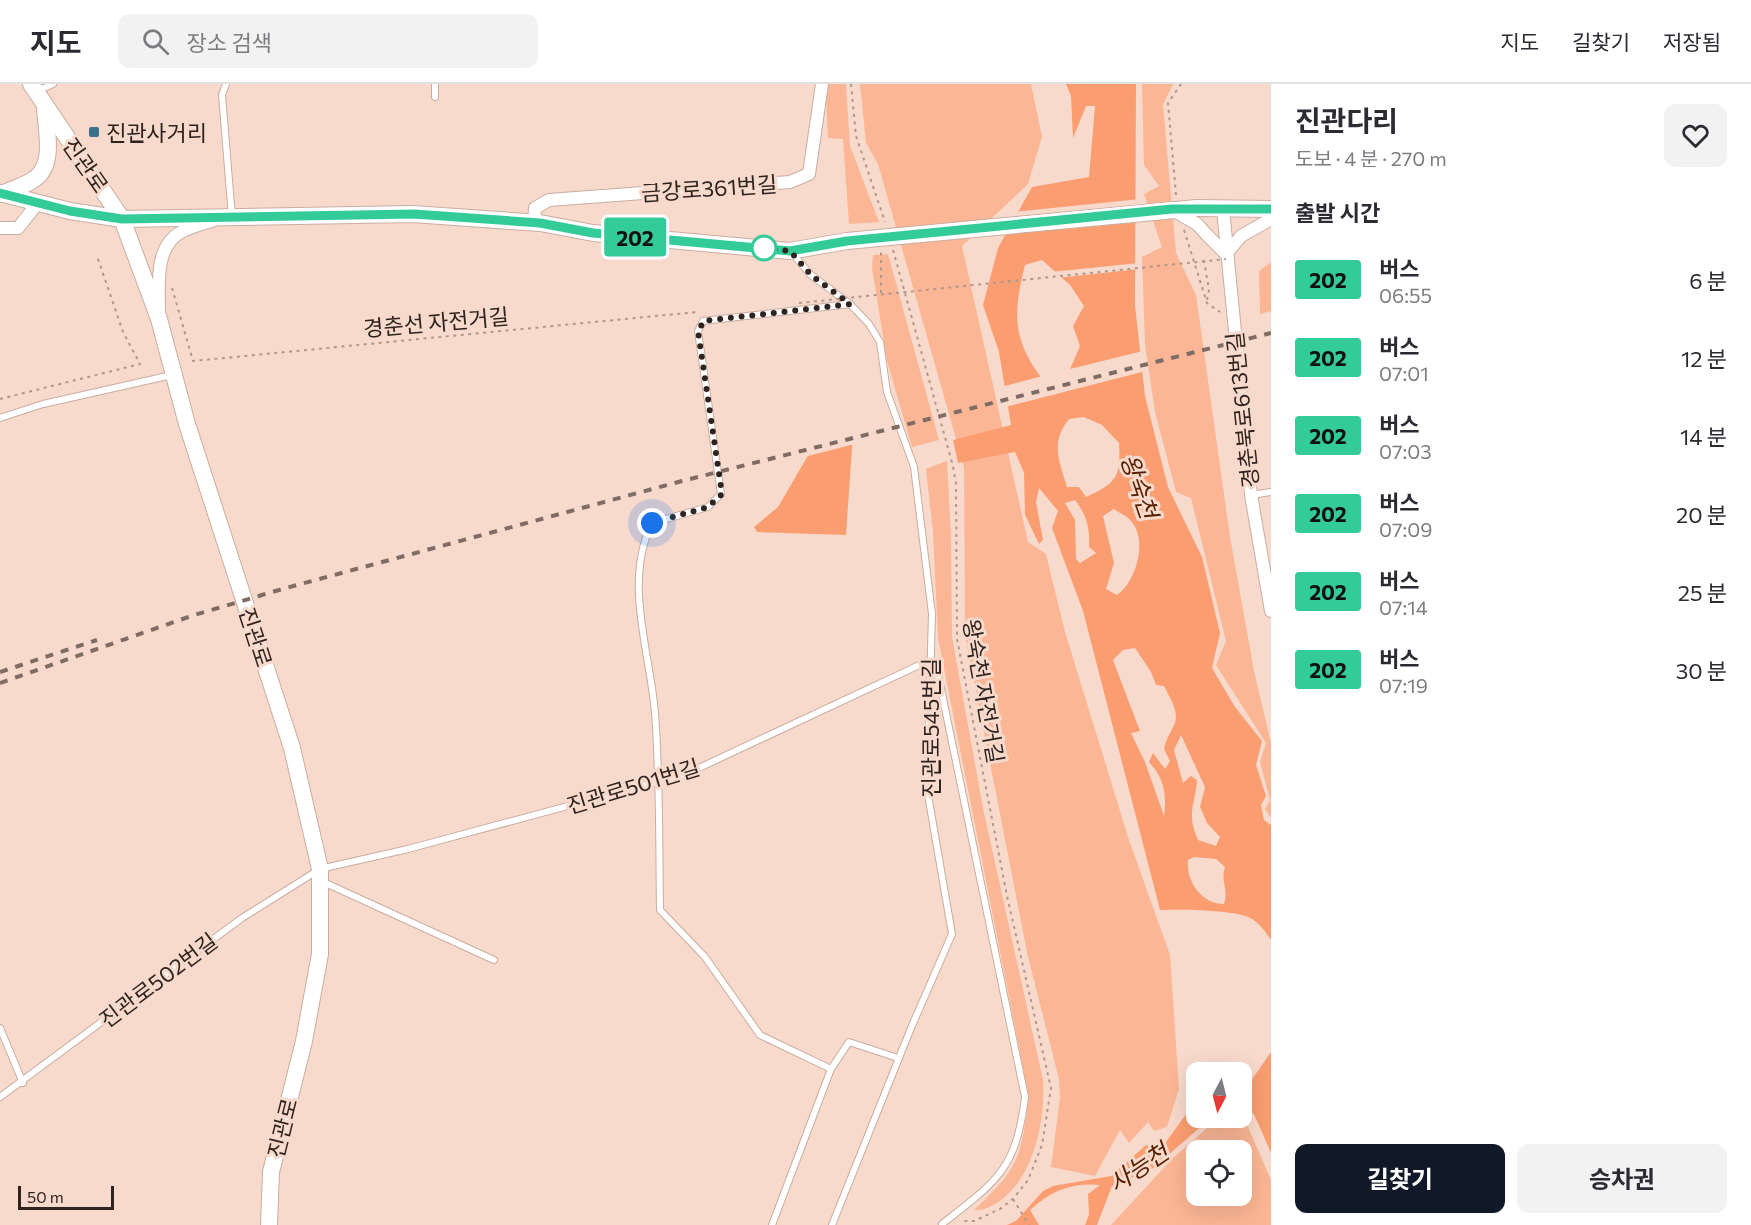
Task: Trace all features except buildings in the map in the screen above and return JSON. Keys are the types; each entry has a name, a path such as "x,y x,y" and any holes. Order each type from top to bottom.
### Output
{"street":[{"name":"금강로361번길","path":"534,223 535,208 549,200 790,182 809,174 822,84"},
{"path":"1,194 34,180 44,171 48,153 37,94"},
{"name":"진관로","path":"37,94 122,219 159,319 172,375 292,748 320,875 320,954 304,1041 271,1172 269,1225"},
{"path":"1,194 37,204 122,219 414,214 534,223 593,233 790,251 847,241 1172,209 1271,209"},
{"path":"0,228 18,228 37,204"},
{"path":"1172,209 1207,235 1226,257 1241,236 1271,219"},
{"name":"경춘북로613번길","path":"1223,209 1251,495 1271,611"},
{"path":"159,319 159,275 161,258 167,246 179,233 227,218"}],"lane":[{"path":"37,94 53,84"},
{"path":"226,84 222,95 227,218"},
{"path":"435,84 435,97"},
{"name":"진관로545번길","path":"790,251 811,275 850,304 869,324 880,342 887,392 914,467 932,614 927,789 952,934 898,1058 832,1225"},
{"path":"831,1069 760,1035 705,957 660,910 655,712 639,605 644,540 652,523 708,507 722,494 698,331 704,321 850,304"},
{"path":"0,418 43,404 172,375"},
{"path":"1251,495 1271,492"},
{"path":"930,660 939,679 1025,1097 1020,1133 1005,1166 992,1185 942,1224"},
{"name":"진관로501번길","path":"320,875 686,774 930,660"},
{"path":"320,875 494,960"},
{"name":"진관로502번길","path":"0,1097 23,1083 242,918 320,875"},
{"path":"0,1028 23,1083"},
{"path":"772,1225 831,1069 849,1042 898,1058"}],"path":[{"path":"851,84 856,136 888,232"},
{"name":"왕숙천 자전거길","path":"891,243 953,466 957,639 1007,896 1051,1088 1042,1145 1028,1180 1013,1199"},
{"path":"0,399 140,364 123,332 97,256"},
{"path":"788,304 1226,257"},
{"path":"1204,260 1209,291 1207,303"},
{"name":"경춘선 자전거길","path":"170,282 193,361 706,312"},
{"path":"942,1224 951,1220 974,1221 994,1213 1013,1199 1029,1225"}],"shaded area":[{"path":"829,84 846,84 850,146 879,222 849,224 843,139 828,138 826,96"},
{"path":"860,84 1031,84 1042,137 1028,184 962,246 1028,542 1046,554 1065,632 1129,840 1170,955 1179,1089 1167,1127 1154,1131 1148,1122 1129,1143 1120,1130 1095,1176 1051,1167 1060,1098 1059,1079 1028,957 965,635 964,467 878,164 866,143"},
{"path":"1142,84 1173,84 1163,105 1176,253 1196,295 1230,537 1254,671 1271,743 1271,818 1265,809 1270,800 1260,762 1266,743 1216,665 1226,641 1191,498 1176,492 1155,412 1145,344 1142,257 1162,247 1144,194 1159,186 1144,165"},
{"path":"888,254 939,440 912,447 887,361 872,268 873,255"},
{"path":"1271,262 1271,311 1260,314 1259,271"},
{"path":"947,461 951,534 952,637 983,808 1043,1080 1042,1114 1028,1166 1008,1194 995,1204 977,1210 974,1210 1001,1183 1015,1161 1020,1149 1029,1098 938,638 933,532 926,469"},
{"path":"1207,1128 1248,1128 1271,1180 1271,1225 1111,1225 1186,1147 1186,1206 1252,1206 1252,1140 1194,1140"}],"water":[{"name":"왕숙천","path":"1066,84 1136,84 1135,305 1145,396 1168,487 1202,557 1220,633 1212,668 1235,707 1262,741 1256,765 1266,796 1261,805 1264,820 1271,825 1271,940 1255,921 1241,915 1205,910 1160,910 1083,611 1052,528 1058,511 1039,488 1036,502 1043,540 1039,544 1025,515 1024,473 1015,452 958,463 953,440 1011,425 999,352 983,305 998,248 1032,187 1089,177 1095,106 1086,106 1073,138 1071,96","holes":["1042,260 1070,285 1084,306 1073,326 1080,346 1065,381 1046,384 1021,342 1017,314 1025,265","1084,417 1102,425 1119,443 1118,471 1111,483 1086,497 1079,487 1067,487 1058,452 1063,428 1069,419","1075,500 1087,522 1089,547 1096,553 1080,563 1076,559 1075,520 1065,503","1114,509 1128,518 1136,528 1139,538 1138,560 1134,571 1124,589 1117,595 1106,589 1114,563 1103,516","1135,648 1151,672 1156,685 1164,686 1175,708 1175,723 1164,749 1170,761 1165,769 1153,753 1149,762 1158,774 1163,787 1164,816 1145,762 1131,733 1140,731 1113,660 1123,650","1181,735 1205,787 1200,807 1207,823 1220,837 1216,846 1198,840 1194,830 1192,810 1197,780 1191,776 1183,783 1174,750","1194,857 1216,859 1225,867 1224,904 1202,896 1193,884 1188,860"]},
{"path":"853,433 846,535 757,532 754,527 778,507 820,435"},
{"path":"1271,1052 1271,1153 1252,1113 1252,1079"},
{"name":"사능천","path":"1186,1114 1186,1128 1199,1128 1152,1169 1112,1186 1097,1225 1085,1225 1089,1215 1088,1194 1100,1185 1090,1184 1062,1189 1038,1203 1030,1210 1039,1225 1007,1225 1016,1221 1043,1191 1053,1186 1111,1176 1146,1145 1154,1149 1163,1146"}],"pier":[{"path":"1140,199 1139,221 1002,235 1014,212"},
{"path":"1139,263 1139,269 1057,278 1051,272"},
{"path":"1143,351 1146,371 1005,407 1001,387 1043,376 1048,381 1063,378 1066,370"},
{"path":"854,431 855,444 804,457 818,433"}],"railway":[{"path":"0,683 194,615 286,588 682,481 1271,333"},
{"path":"0,672 97,640"}],"bus line":[{"name":"202","path":"0,193 37,204 122,219 414,214 540,223 593,233 790,251 847,241 1172,209 1271,209"}],"place":[{"name":"진관사거리","path":"94,132"}],"route":[{"path":"652,523 708,507 722,494 698,331 704,321 850,304 811,275 790,251 764,248"}]}
